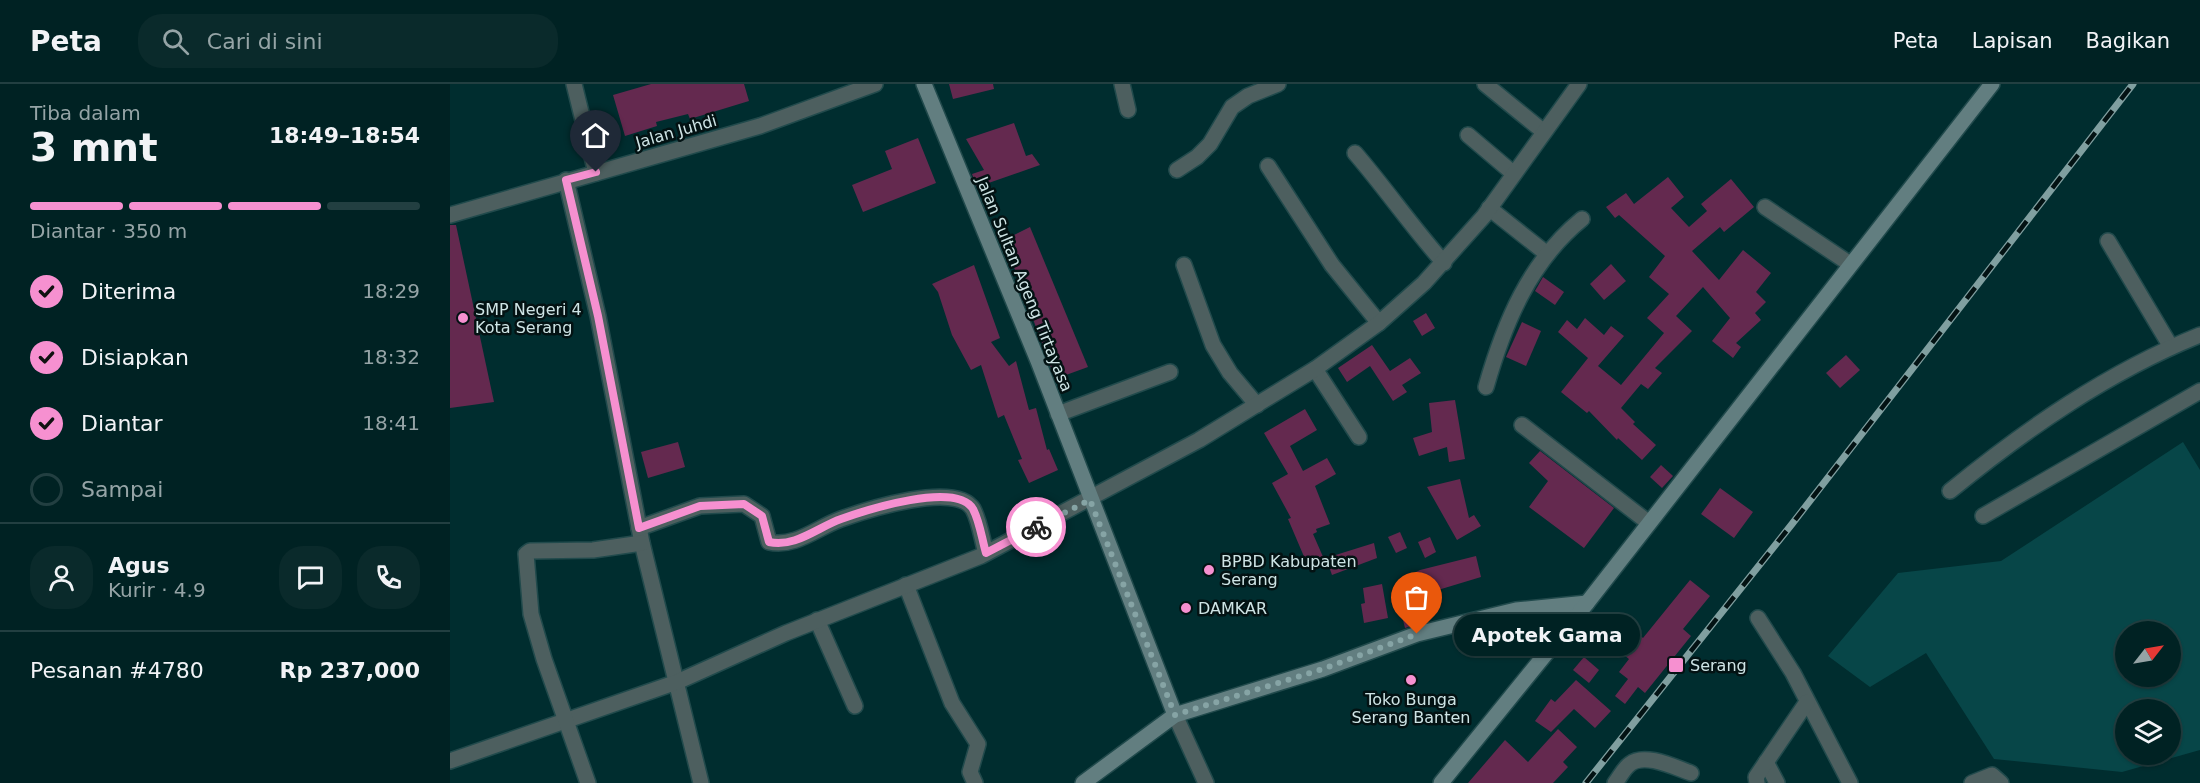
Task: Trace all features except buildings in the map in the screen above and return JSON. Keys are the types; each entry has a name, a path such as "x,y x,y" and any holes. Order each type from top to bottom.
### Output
{"main road":[{"name":"Jalan Sultan Ageng Tirtayasa","path":"924,84 1058,414 1175,715"},
{"path":"1441,783 1587,603 1992,84"},
{"path":"1083,783 1175,715 1323,669 1417,634 1515,610 1587,603"}],"street":[{"path":"574,84 596,172"},
{"name":"Jalan Juhdi","path":"450,215 760,126 875,84"},
{"path":"1122,84 1128,110"},
{"path":"1177,170 1197,158 1210,144 1232,107 1248,96 1278,84"},
{"path":"1485,84 1544,132"},
{"path":"450,761 566,723 677,682 817,620 986,553 1090,500 1199,440 1314,369 1379,323 1444,262 1489,208 1579,84"},
{"path":"1468,135 1514,174"},
{"path":"1355,153 1395,202 1408,224 1444,262"},
{"path":"1268,166 1332,265 1379,323"},
{"path":"566,180 598,316 641,536 701,783"},
{"path":"1764,207 1850,264"},
{"path":"1489,208 1546,254"},
{"path":"1486,387 1515,303 1546,254 1559,238 1582,219"},
{"path":"2108,241 2171,347"},
{"path":"1184,266 1214,345 1230,373 1257,405"},
{"path":"1950,491 2026,431 2064,407 2171,347 2200,335"},
{"path":"1314,369 1359,437"},
{"path":"1058,414 1170,372"},
{"path":"1983,516 2200,391"},
{"path":"1522,425 1649,523"},
{"path":"588,783 531,614 526,554 530,550 593,550 641,536 700,506 744,504 762,516 769,542 781,545 840,519 886,505 910,499 957,497 972,508 986,553"},
{"path":"906,585 952,703 978,744 970,772 975,783"},
{"path":"1758,618 1793,673 1850,783"},
{"path":"817,620 855,706"},
{"path":"1756,783 1756,777 1808,702"},
{"path":"1175,715 1206,783"},
{"path":"1615,783 1631,763 1638,760 1649,760 1691,773"},
{"path":"1766,762 1777,783"},
{"path":"1972,783 1992,775 2001,783"}],"shaded area":[{"path":"2183,442 2200,470 2200,750 2181,755 2181,699 2115,699 2115,765 2147,765 2122,772 1994,759 1926,653 1870,687 1828,656 1898,573 2001,561"}],"railway":[{"path":"1586,783 1792,524 2133,84"}],"way so far":[{"path":"1036,527 1090,500 1175,715 1323,669 1417,634"}],"place":[{"name":"SMP Negeri 4 Kota Serang","path":"463,318"},
{"name":"BPBD Kabupaten Serang","path":"1209,570"},
{"name":"DAMKAR","path":"1186,608"},
{"name":"Apotek Gama","path":"1417,634"},
{"name":"Serang","path":"1676,665"},
{"name":"Toko Bunga Serang Banten","path":"1411,680"}],"route":[{"path":"596,172 566,180 598,316 639,528 700,506 744,504 762,516 769,542 781,545 840,519 886,505 910,499 957,497 972,508 986,553 1036,527"}]}
